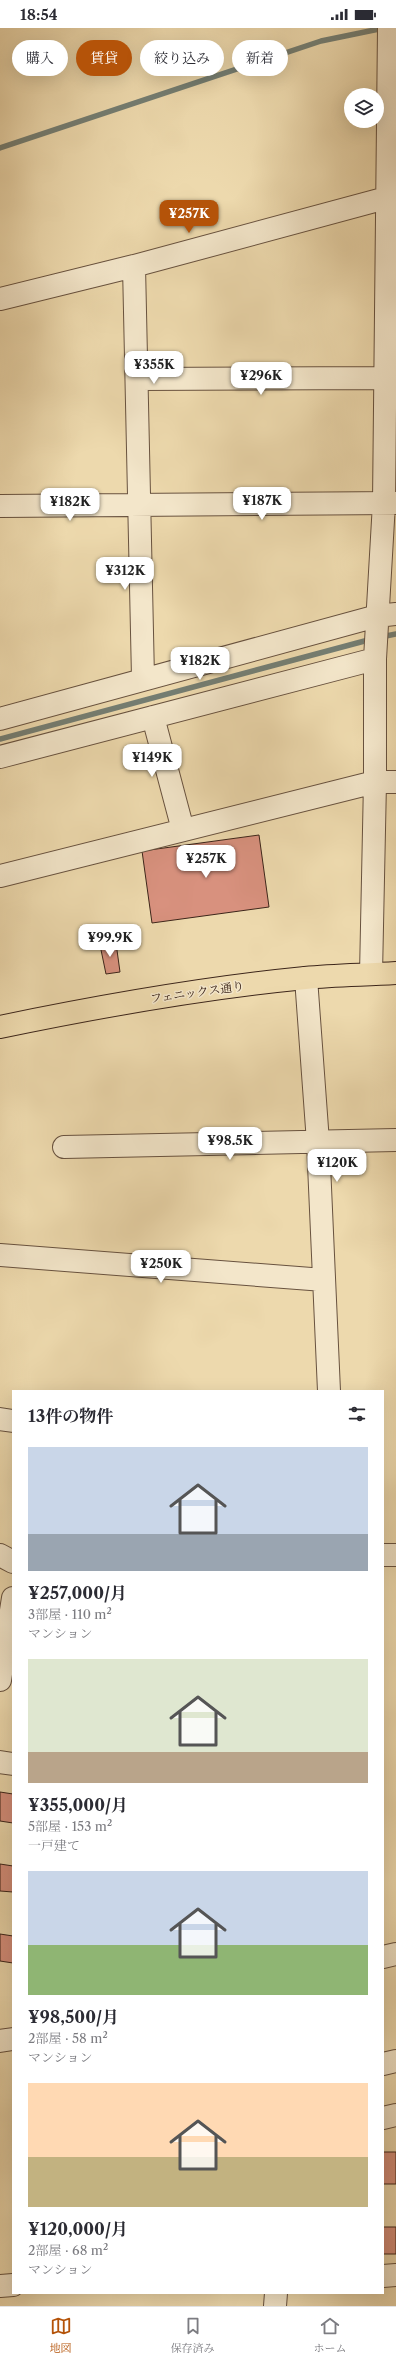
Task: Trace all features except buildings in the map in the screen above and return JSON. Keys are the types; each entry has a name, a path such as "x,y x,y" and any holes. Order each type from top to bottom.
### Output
{"main road":[{"name":"フェニックス通り","path":"0,1027 73,1012 180,994 306,978 396,973"}],"street":[{"path":"371,974 386,782 375,659 386,615 390,503 385,378 386,198 392,41"},
{"path":"0,299 134,266 386,198"},
{"path":"134,266 143,678"},
{"path":"137,380 385,378"},
{"path":"0,506 390,503"},
{"path":"0,719 143,678 386,615"},
{"path":"0,757 375,659"},
{"path":"153,717 183,830"},
{"path":"0,876 183,830 386,782"},
{"path":"306,978 318,1142 328,1390"},
{"path":"64,1147 396,1140"},
{"path":"0,1255 324,1280"},
{"path":"0,1419 12,1421"},
{"path":"0,1555 12,1561"},
{"path":"384,1555 396,1555"},
{"path":"0,1680 12,1604"},
{"path":"0,1762 12,1764"},
{"path":"384,1957 396,1954"},
{"path":"0,2041 12,2039"},
{"path":"384,2064 396,2061"},
{"path":"384,2118 396,2116"},
{"path":"384,2276 396,2275"},
{"path":"0,2286 12,2285"},
{"path":"275,2306 276,2294"}],"waterway":[{"path":"0,148 321,41 384,28"},
{"path":"381,637 396,634"},
{"path":"0,739 372,639"}]}
